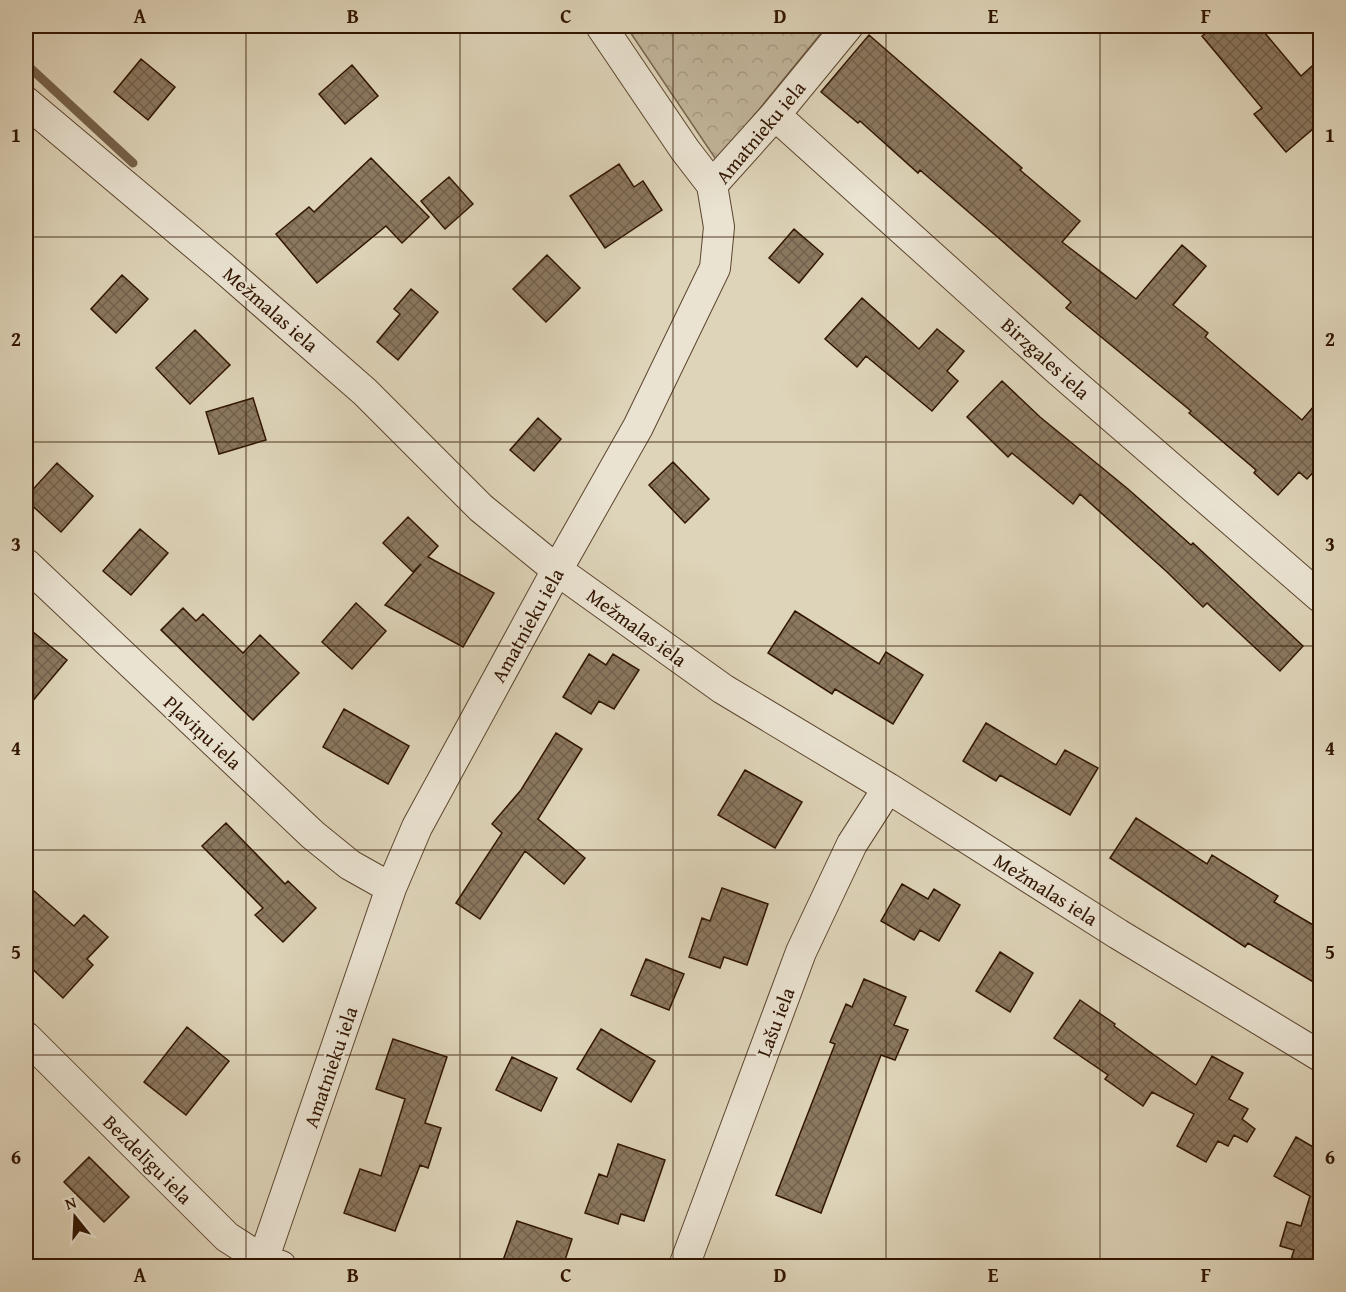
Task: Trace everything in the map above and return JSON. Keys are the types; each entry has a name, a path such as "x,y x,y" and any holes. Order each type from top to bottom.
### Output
{"street":[{"path":"601,26 712,185"},
{"name":"Amatnieku iela","path":"268,1264 391,888 417,827 556,570 638,427 715,268 719,227 712,185 775,115 848,26"},
{"name":"Mežmalas iela","path":"26,102 222,266 365,392 481,508 556,570 723,689 888,788 1118,934 1320,1056"},
{"name":"Birzgales iela","path":"775,115 1058,370 1320,597"},
{"name":"Pļaviņu iela","path":"26,564 313,835 350,865 391,888"},
{"name":"Lašu iela","path":"684,1266 801,952 852,844 888,788"},
{"name":"Bezdelīgu iela","path":"26,1037 227,1237 268,1264"}],"green space":[{"path":"626,26 827,26 717,161"}],"building":[{"path":"1215,26 1259,26 1301,76 1320,59 1320,123 1286,152 1254,114 1262,108 1202,36"},
{"path":"869,35 1080,221 1062,242 1136,299 1182,245 1206,266 1173,305 1208,333 1205,337 1302,420 1320,399 1320,465 1307,479 1299,472 1278,495 1254,473 1256,470 1189,413 1191,411 1066,308 1071,302 1001,240 920,170 918,173 860,121 858,123 821,92"},
{"path":"141,59 175,87 148,120 114,92"},
{"path":"352,65 378,96 345,124 319,94"},
{"path":"371,158 429,217 402,243 386,226 317,283 276,234 309,207 314,212"},
{"path":"619,164 634,187 643,181 662,210 605,248 570,196"},
{"path":"449,177 473,204 445,229 421,201"},
{"path":"794,229 823,254 799,283 769,258"},
{"path":"547,255 580,288 546,322 513,289"},
{"path":"122,275 148,299 116,333 91,309"},
{"path":"411,289 438,312 398,360 377,342 400,314 394,309"},
{"path":"862,298 919,349 937,329 964,351 947,371 958,381 932,411 866,356 857,367 825,339"},
{"path":"195,330 230,365 190,404 156,368"},
{"path":"1002,381 1040,417 1128,489 1191,545 1193,543 1303,646 1280,671 1207,603 1203,607 1080,494 1073,504 1012,453 1008,457 967,417"},
{"path":"253,398 266,440 219,454 206,412"},
{"path":"538,418 561,439 534,471 510,450"},
{"path":"673,462 709,499 685,523 649,485"},
{"path":"57,463 93,496 61,532 26,500 26,497"},
{"path":"408,517 438,546 428,557 494,593 463,647 385,605 421,564 413,572 383,543"},
{"path":"140,529 168,553 131,595 103,571"},
{"path":"356,603 386,631 352,669 322,642"},
{"path":"183,608 196,621 203,614 243,653 260,635 299,673 253,720 161,630"},
{"path":"795,611 879,664 886,652 923,675 893,724 835,689 832,694 768,653"},
{"path":"26,626 67,660 26,709"},
{"path":"589,654 606,665 613,654 639,670 614,709 599,701 591,714 563,697"},
{"path":"344,709 409,746 388,784 323,747"},
{"path":"986,723 1056,765 1065,750 1098,768 1070,815 1000,775 996,781 963,761"},
{"path":"556,733 582,749 538,819 585,858 564,884 525,851 480,919 456,903 502,833 492,824 521,790"},
{"path":"745,770 802,802 775,848 718,815"},
{"path":"1136,818 1207,864 1212,855 1278,896 1274,902 1320,929 1320,986 1248,943 1245,947 1110,858"},
{"path":"226,823 285,884 288,881 316,908 283,942 255,915 263,908 202,846"},
{"path":"26,884 74,926 84,915 108,937 87,959 93,965 63,998 26,963"},
{"path":"902,884 928,899 934,889 960,905 939,941 920,930 914,940 881,921"},
{"path":"722,888 768,904 747,965 724,957 720,968 689,957 702,918 710,921"},
{"path":"1000,952 1033,973 1010,1012 976,991"},
{"path":"646,959 684,974 669,1010 631,995"},
{"path":"864,979 906,997 894,1025 908,1030 895,1060 881,1055 821,1213 776,1195 835,1044 830,1042 846,1004 852,1007"},
{"path":"1080,1000 1196,1085 1212,1056 1243,1073 1229,1099 1248,1109 1242,1119 1255,1129 1247,1142 1234,1135 1228,1146 1218,1141 1206,1162 1177,1146 1194,1114 1152,1092 1143,1106 1105,1079 1108,1075 1054,1038"},
{"path":"187,1027 229,1061 186,1115 144,1082"},
{"path":"601,1029 655,1061 631,1102 577,1069"},
{"path":"393,1039 447,1057 425,1123 441,1128 428,1168 420,1165 395,1231 344,1213 360,1169 381,1176 405,1099 376,1089"},
{"path":"512,1057 557,1078 541,1111 496,1090"},
{"path":"1296,1137 1320,1151 1320,1266 1289,1266 1294,1250 1280,1246 1287,1222 1301,1226 1310,1196 1274,1176"},
{"path":"618,1144 665,1160 644,1221 621,1214 618,1224 585,1213 599,1174 607,1177"},
{"path":"89,1157 129,1197 104,1222 64,1182"},
{"path":"517,1221 572,1239 563,1266 501,1266"}],"waterway":[{"path":"26,64 133,163"}]}
